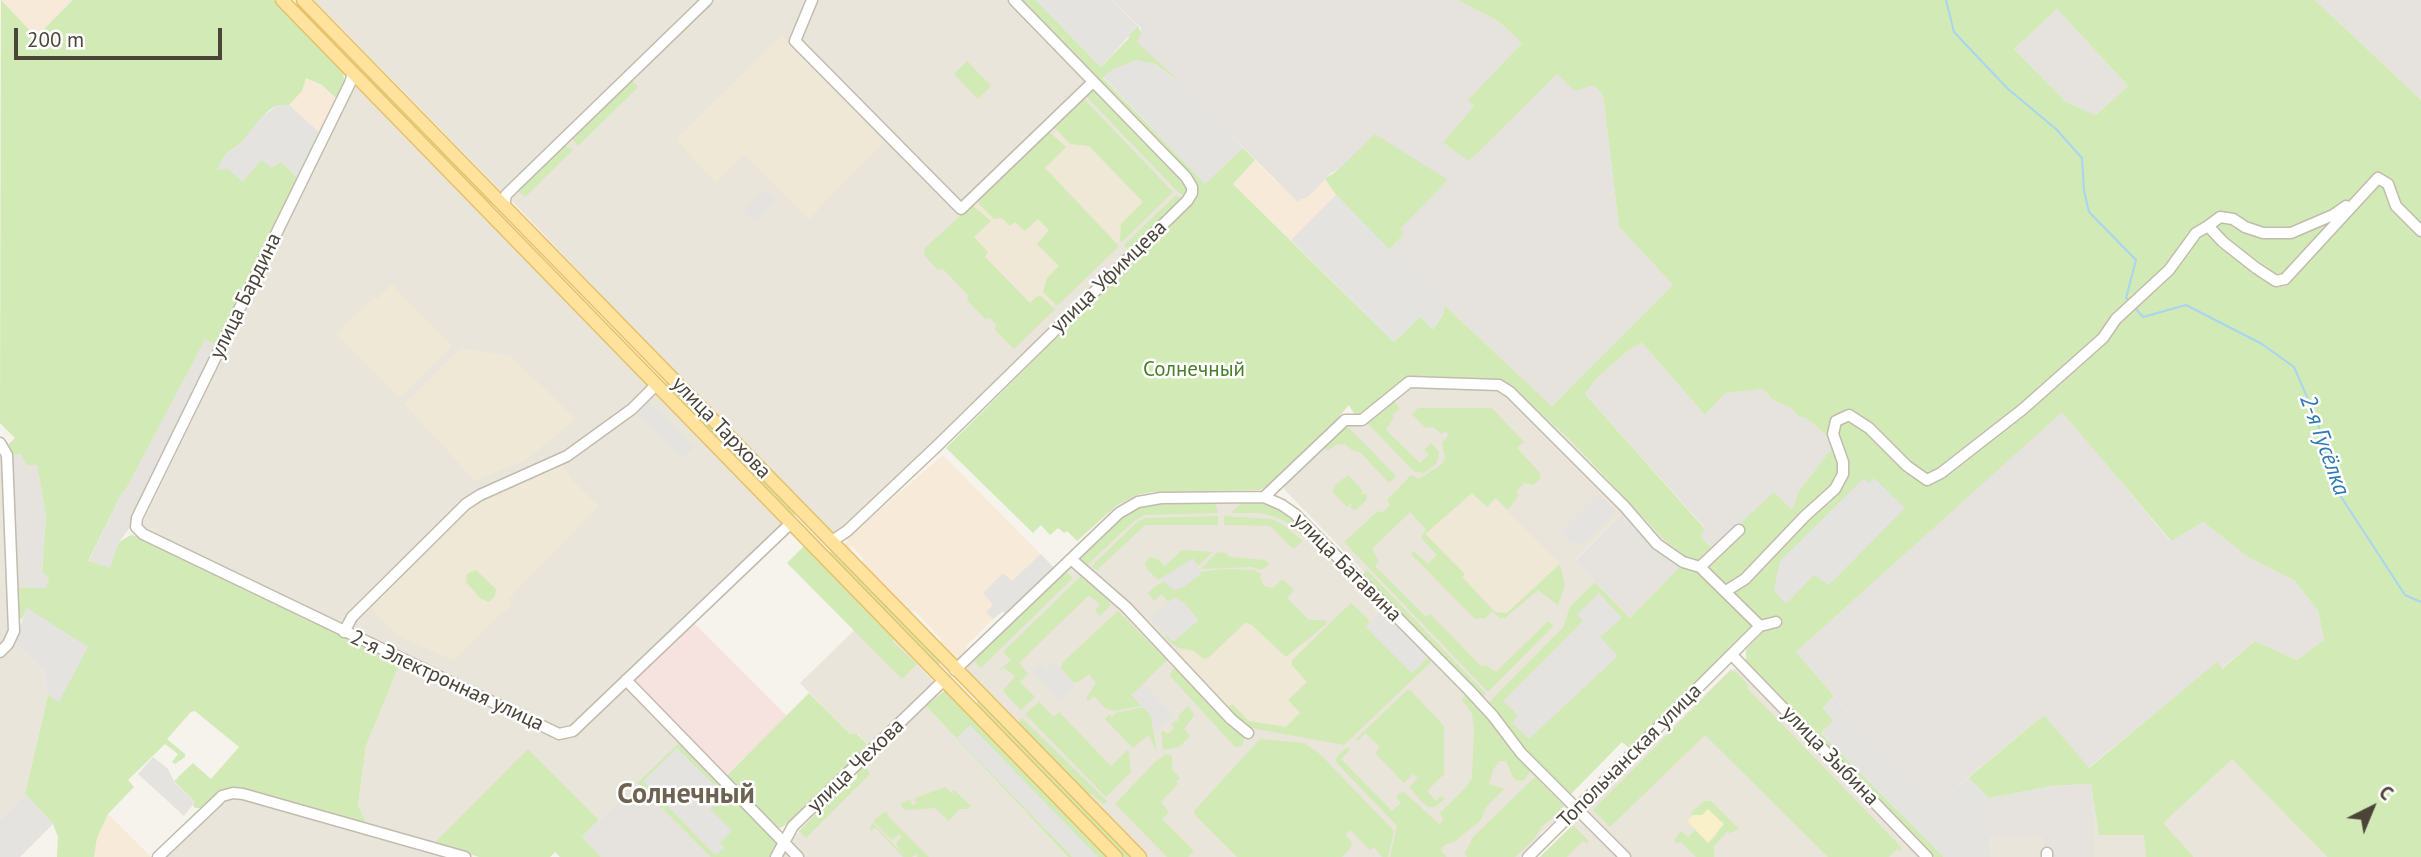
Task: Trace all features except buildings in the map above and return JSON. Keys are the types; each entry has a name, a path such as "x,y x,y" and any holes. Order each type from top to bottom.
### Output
{"main road":[{"name":"улица Тархова","path":"282,0 1116,857"},
{"name":"улица Тархова","path":"303,0 1140,857"},
{"path":"353,72 362,61"},
{"path":"492,217 503,206"},
{"path":"791,523 803,512"},
{"path":"820,554 832,541"},
{"path":"943,681 955,670"},
{"path":"966,705 978,693"}],"street":[{"path":"503,206 506,195 707,0"},
{"path":"813,0 795,41 961,209 1093,82"},
{"name":"улица Уфимцева","path":"832,541 847,531 936,447 1190,198 1190,182 1014,0"},
{"name":"улица Бардина","path":"137,518 353,72"},
{"path":"2208,226 2223,242 2276,281 2285,279 2378,178 2388,184 2396,206 2421,231"},
{"path":"1726,591 1745,579 1835,488 1843,474 1843,462 1833,434 1836,421 1849,415 1869,428 1907,466 1927,480 1941,473 2023,409 2103,338 2116,319 2169,270 2196,233 2220,217 2233,219 2245,227 2263,233 2291,233 2333,215 2363,193"},
{"path":"1264,497 1345,420 1362,420 1409,382 1499,385 1510,392 1625,507 1657,544 1683,562 1700,567 1760,626 1776,622"},
{"path":"344,632 354,615 466,504 480,495 567,456 632,409 656,385"},
{"path":"0,443 7,456 14,631 8,644 0,652"},
{"name":"улица Батавина","path":"955,670 1119,513 1139,502 1161,498 1264,497 1295,514 1468,689 1521,753 1625,857"},
{"name":"2-я Электронная улица","path":"137,518 136,527 143,534 559,734 573,731 791,523"},
{"path":"1700,567 1739,530"},
{"path":"1071,559 1126,607 1231,719 1248,733"},
{"name":"Топольчанская улица","path":"1528,857 1760,626"},
{"name":"улица Зыбина","path":"1732,655 1927,857"},
{"path":"626,680 798,857"},
{"name":"улица Чехова","path":"776,857 793,827 943,681"},
{"path":"158,857 222,796 233,793 465,857"}],"shaded area":[{"path":"1,0 73,0 36,37"},
{"path":"314,0 703,0 505,191 501,191"},
{"path":"712,0 1011,0 1188,196 836,533 831,532 511,200 515,192 562,145"},
{"path":"1036,0 1112,0 1138,26 1101,67"},
{"path":"1112,0 1457,0 1498,21 1522,43 1469,100 1474,106 1444,144 1469,160 1557,74 1593,85 1603,95 1619,227 1674,286 1552,406 1389,250 1404,234 1399,229 1448,180 1339,169 1331,173 1308,197 1298,202 1137,42 1141,28"},
{"path":"2315,0 2421,0 2421,100"},
{"path":"2057,9 2128,86 2096,115 2066,102 2014,49"},
{"path":"782,35 885,142 809,219 745,155 715,183 676,139"},
{"path":"1137,60 1155,64 1182,84 1243,148 1205,184 1103,77 1113,69"},
{"path":"306,78 322,85 336,98 319,132 289,105 302,91"},
{"path":"357,86 648,383 648,387 647,392 569,451 479,493 341,625 147,531 142,524 352,90"},
{"path":"1086,103 1169,190 1104,256 1023,164"},
{"path":"277,105 289,105 319,132 298,178 281,162 272,168 261,160 243,182 227,168 216,170 226,154 240,144 258,121"},
{"path":"1255,160 1274,180 1301,199 1308,197 1325,179 1336,195 1291,240 1233,184"},
{"path":"1005,176 1094,266 1020,337 931,246"},
{"path":"765,189 777,201 755,223 743,211"},
{"path":"1336,195 1444,305 1444,313 1433,329 1420,316 1394,342 1291,240"},
{"path":"392,284 452,346 399,398 336,333"},
{"path":"205,338 215,345 131,526 119,542 110,569 88,562 123,491"},
{"path":"1642,343 1705,415 1726,393 1763,389 1773,400 1806,418 1827,436 1832,448 1799,491 1792,511 1774,493 1713,549 1700,536 1705,528 1585,394 1596,379 1629,350"},
{"path":"460,348 511,356 576,419 527,459 475,481 404,404"},
{"path":"1403,380 1505,382 1567,437 1630,505 1575,560 1595,582 1570,606 1563,627 1488,703 1284,489 1286,482 1356,417"},
{"path":"655,393 782,525 708,597 694,607 572,729 567,732 351,630 351,624 467,506 564,461"},
{"path":"646,399 693,447 683,458 635,410"},
{"path":"2062,411 2170,541 2203,522 2248,557 2295,581 2318,611 2324,640 2297,660 2255,641 2221,669 2217,663 2088,768 2044,715 1931,808 1796,652"},
{"path":"0,447 3,451 9,633 0,648"},
{"path":"21,454 37,464 46,516 42,572 49,578 47,588 17,588 11,456"},
{"path":"943,455 1054,568 1006,614 1003,611 990,622 966,646 966,653 955,659 941,646 941,639 915,611 909,613 862,565 863,558 851,545 849,551 845,545 848,537"},
{"path":"561,462 572,480 599,506 508,600 512,604 454,661 398,635 369,606 427,549 432,553 432,541 467,506"},
{"path":"1864,478 1869,483 1874,478 1905,508 1829,585 1814,575 1786,604 1774,590 1780,561"},
{"path":"1472,492 1495,498 1560,564 1507,613 1495,612 1462,577 1465,575 1425,534"},
{"path":"1599,494 1615,512 1581,546 1576,541 1572,544 1561,531"},
{"path":"1161,502 1243,502 1286,511 1460,685 1568,805 1566,812 1541,833 1539,839 1520,857 1148,857 966,671 968,665 1082,555"},
{"path":"1630,505 1686,562 1630,618 1575,561"},
{"path":"1041,554 1054,568 1006,614 1003,611 993,619 986,612 993,605 983,593 1003,573 1012,581"},
{"path":"1193,558 1200,574 1184,587 1175,590 1164,582 1162,578"},
{"path":"1599,593 1622,618 1600,637 1618,656 1529,739 1512,723 1518,715 1503,701 1583,621 1577,614"},
{"path":"1261,595 1314,649 1337,742 1246,727 1177,656 1183,649"},
{"path":"1175,597 1199,620 1173,642 1150,619"},
{"path":"27,608 88,647 59,702 48,695 44,671 14,642"},
{"path":"1383,610 1429,656 1412,673 1366,627"},
{"path":"871,614 933,684 870,747 858,734 850,734 800,683"},
{"path":"693,622 787,716 725,776 635,682 635,677"},
{"path":"14,642 44,671 48,695 25,794 0,820 0,657"},
{"path":"400,663 562,737 627,687 681,741 599,820 528,750 434,843 366,823 358,805 366,746"},
{"path":"1041,663 1047,669 1054,663 1075,685 1059,700 1033,672"},
{"path":"1731,669 1744,673 1921,857 1540,857"},
{"path":"1144,684 1174,716 1155,735 1151,716 1131,695"},
{"path":"1834,696 1931,807 1968,778 1989,798 1991,857 1944,857 1821,733 1833,721 1823,708"},
{"path":"926,706 1068,857 782,857 807,822 846,784 851,784 857,778 857,773"},
{"path":"970,725 1098,857 1072,857 957,738"},
{"path":"677,748 727,797 710,809 732,831 720,843 725,848 715,855 643,781"},
{"path":"153,757 168,769 175,783 195,802 184,816 138,774"},
{"path":"2232,758 2327,857 2194,857 2162,823"},
{"path":"637,783 710,857 601,857 582,837"},
{"path":"2091,784 2099,834 2145,834 2146,857 1991,857 1989,798"},
{"path":"2091,784 2095,857 2044,857 2043,836 1990,837 1989,798 2052,786"},
{"path":"25,794 53,824 20,857 0,857 0,820"},
{"path":"231,796 455,857 163,857 218,804"},
{"path":"108,814 151,857 94,857 97,838"}],"green space":[{"path":"1,0 36,37 73,0 274,0 343,69 344,82 336,98 322,85 306,78 302,91 289,105 277,105 268,111 240,144 226,154 217,169 261,160 281,162 298,178 215,345 205,339 88,561 110,568 119,542 131,535 139,537 400,663 366,746 358,805 366,823 235,787 223,791 202,808 195,808 195,802 174,781 179,780 177,778 193,763 211,779 239,747 195,711 191,712 167,739 185,754 185,757 175,764 172,762 178,754 165,744 128,780 134,787 108,814 97,838 94,857 57,857 58,837 53,824 25,794 48,695 60,701 27,609 22,619 18,620 17,588 46,588 49,578 42,572 46,516 37,465 27,465 21,454 11,456 7,446 15,438 0,423"},
{"path":"1021,0 1036,0 1101,67 1138,26 1141,33 1137,42 1182,84 1155,64 1145,62 1103,78 1205,183 1243,148 1255,160 1233,184 1394,342 1420,316 1433,329 1444,313 1444,305 1552,406 1673,285 1619,227 1603,95 1593,85 1575,91 1557,74 1469,161 1443,143 1474,106 1468,100 1522,43 1498,21 1457,0 2315,0 2421,100 2421,857 2327,857 2232,759 2163,823 2194,857 2146,857 2144,835 2099,835 2091,784 2052,786 1989,798 1968,778 2044,715 2089,768 2217,662 2222,669 2255,641 2297,660 2324,640 2318,611 2295,581 2248,557 2203,522 2171,541 2062,412 1796,652 1834,696 1823,708 1834,721 1821,733 1944,857 1934,857 1746,662 1746,650 1765,630 1756,621 1630,749 1622,742 1571,794 1518,744 1488,703 1563,627 1570,606 1595,582 1630,618 1685,562 1567,437 1505,382 1403,380 1356,417 1349,405 1323,435 1268,486 1260,490 1152,492 1137,495 1116,506 1077,541 1067,531 1064,533 1058,528 1050,535 1041,525 1033,533 946,448 1191,204 1197,186","holes":["2057,9 2128,86 2096,115 2066,102 2014,49","1642,343 1705,415 1726,393 1763,389 1773,400 1791,408 1827,436 1832,448 1799,491 1792,510 1774,492 1713,549 1700,536 1705,529 1585,394 1596,379 1629,350"]},
{"path":"967,61 991,86 978,99 954,74"},
{"path":"370,74 492,202 488,206 365,79"},
{"path":"629,80 638,87 578,146 571,137"},
{"path":"1093,87 1189,185 1187,197 1178,192 1084,94"},
{"path":"1082,97 1173,192 1122,242 1121,224 1143,202 1089,146 1070,144 1053,126"},
{"path":"1048,131 1066,147 1045,168 1119,246 1057,306 1043,292 1047,278 1059,266 1037,244 1049,230 1038,219 1025,231 1015,222 1010,226 1002,218 994,219 979,204 979,199"},
{"path":"1375,134 1448,180 1400,229 1404,234 1389,250 1336,195 1325,179"},
{"path":"565,145 573,150 525,197 517,190"},
{"path":"1176,195 1185,200 1128,250 1124,245"},
{"path":"972,205 991,221 974,237 988,252 985,257 1030,303 1041,296 1055,309 1014,349 995,330 996,325 990,318 985,319 967,300 968,295 943,269 938,270 924,255 925,248"},
{"path":"668,382 796,512 794,515 791,515 664,385"},
{"path":"1392,400 1400,408 1392,415 1394,417 1386,430 1420,463 1429,455 1424,450 1431,443 1439,452 1437,463 1424,473 1415,472 1368,424"},
{"path":"1418,408 1492,408 1524,442 1517,448 1540,473 1540,479 1533,485 1524,483 1516,492 1519,495 1508,510 1496,498 1487,507 1472,493 1425,534 1465,574 1462,577 1495,612 1507,613 1560,564 1565,586 1558,605 1538,590 1505,618 1500,618 1492,611 1485,618 1475,619 1411,554 1414,551 1428,564 1437,555 1421,538 1426,529 1410,512 1372,549 1379,561 1375,566 1426,617 1430,614 1482,667 1485,665 1496,672 1548,621 1553,626 1488,692 1344,542 1378,511 1382,513 1390,505 1387,500 1411,475 1419,479 1441,465 1445,458 1442,443 1449,435 1445,431 1442,434 1433,427 1426,428 1412,414"},
{"path":"1344,428 1349,428 1396,476 1389,483 1361,453 1345,444 1335,445 1328,451 1323,446"},
{"path":"1348,475 1363,491 1360,495 1365,493 1367,497 1355,510 1350,508 1351,503 1347,507 1332,491 1334,486"},
{"path":"1161,502 1215,502 1218,513 1144,515 1134,521 1085,567 1081,563 1082,555 1119,519 1140,506"},
{"path":"1243,502 1266,502 1286,511 1309,532 1308,535 1305,538 1285,521 1272,516 1260,513 1231,513"},
{"path":"1218,516 1218,525 1145,525 1097,570 1092,566 1136,523 1146,518"},
{"path":"1224,516 1271,519 1282,524 1303,541 1293,549 1270,526 1224,525"},
{"path":"805,545 895,638 892,641 917,664 902,679 787,563"},
{"path":"832,550 941,662 937,666 829,554"},
{"path":"1182,550 1213,552 1198,566 1193,559 1158,580 1146,568 1145,563 1150,557 1158,559 1165,566"},
{"path":"1217,552 1226,553 1230,557 1265,560 1270,565 1261,570 1252,567 1201,569"},
{"path":"1223,569 1254,570 1261,574 1264,586 1273,588 1283,579 1294,590 1287,598 1309,620 1323,620 1326,624 1286,657 1246,622 1208,658 1204,659 1194,651 1176,647 1166,639 1164,633 1173,641 1175,597 1168,602 1162,594 1154,601 1148,593 1164,582 1175,590 1200,575 1200,572"},
{"path":"476,570 496,589 495,596 489,602 480,598 466,582 467,574"},
{"path":"1065,570 1073,578 981,668 973,660"},
{"path":"1367,570 1486,694 1482,696 1362,576"},
{"path":"1082,575 1110,602 1110,606 1100,616 1095,611 1100,605 1089,595 1019,663 1028,674 1020,682 1035,697 1021,710 1003,691 1015,676 1004,668 994,675 1011,660 1003,652"},
{"path":"1351,603 1370,621 1366,627 1412,673 1429,656 1431,662 1344,745 1246,727 1228,708 1232,704 1249,721 1286,727 1300,713 1288,700 1307,682 1292,665 1292,660"},
{"path":"1118,611 1167,660 1132,695 1141,706 1114,711 1105,708 1094,696 1088,701 1086,699 1096,683 1089,674 1074,683 1061,668 1063,662"},
{"path":"1173,668 1240,733 1244,740 1242,746 1235,747 1170,676"},
{"path":"1730,671 1736,672 1748,685 1747,688 1901,847 1901,852 1897,849 1889,857 1828,857 1705,735 1610,827 1593,810"},
{"path":"1407,690 1444,726 1444,774 1427,791 1436,801 1441,796 1445,799 1435,807 1423,803 1409,787 1418,778 1413,774 1404,783 1376,754 1379,746 1365,733 1358,741 1356,739"},
{"path":"944,691 948,692 1109,857 1068,857 926,706"},
{"path":"809,693 850,734 857,734 870,747 786,825 778,829 725,777"},
{"path":"1466,694 1532,769 1524,780 1517,781 1506,761 1499,761 1489,784 1504,789 1487,806 1480,821 1454,842 1444,845 1441,851 1447,857 1390,857 1397,826 1336,762 1336,758 1347,747 1350,750 1341,759 1392,811 1401,803 1396,797 1403,791 1440,825 1443,819 1440,813 1472,778 1474,728 1472,714 1462,700"},
{"path":"977,701 1131,857 1124,857 977,707"},
{"path":"1039,702 1054,717 1059,712 1111,766 1127,750 1129,752 1131,772 1106,797 1025,714"},
{"path":"1188,706 1194,715 1184,729 1190,736 1179,747 1163,750 1161,733 1163,731 1168,734 1174,728 1171,723 1178,721 1179,715"},
{"path":"1143,707 1151,716 1157,753 1149,735 1133,748 1105,719 1109,714 1112,717 1116,713"},
{"path":"1022,718 1108,802 1103,804 1092,794 1086,794 1018,724"},
{"path":"1260,739 1304,743 1320,754 1394,831 1388,857 1382,857 1374,847 1370,850 1350,830 1345,835 1352,846 1342,857 1237,857 1194,811"},
{"path":"681,741 776,840 778,846 771,857 710,857 637,783"},
{"path":"528,749 599,820 582,837 601,857 560,857 555,852 550,857 479,857 434,843"},
{"path":"1166,754 1172,756 1172,769 1180,778 1176,782 1178,784 1161,802 1169,812 1162,819 1194,851 1188,857 1167,857 1115,804"},
{"path":"861,768 866,768 870,774 806,838 799,831 846,784 851,784 857,778"},
{"path":"1535,777 1564,806 1564,810 1543,825 1534,839 1515,857 1467,857 1465,853 1473,837"},
{"path":"945,787 957,798 952,791 954,790 971,806 960,809 949,821 935,808 909,810 900,804 910,799 912,805 916,804 915,798"},
{"path":"1704,801 1711,801 1739,829 1727,832 1714,846 1714,857 1696,857 1681,842 1674,840 1681,831 1688,837 1695,830 1708,843 1717,835 1687,821 1693,816 1691,813"},
{"path":"886,811 929,857 918,857 915,854 912,857 903,857 876,828 870,830 872,822 904,855 896,844 902,837 899,834 892,840 874,822"},
{"path":"1573,825 1589,841 1587,844 1583,841 1567,857 1540,857"}],"sand":[{"path":"1708,809 1724,824 1708,843 1687,821 1693,815 1702,815"}],"waterway":[{"name":"2-я Гусёлка","path":"1946,0 1954,32 2008,89 2056,129 2082,158 2084,191 2089,212 2136,260 2126,298 2129,301"},
{"name":"2-я Гусёлка","path":"2135,308 2143,317 2186,305 2262,344 2294,367 2317,420 2334,486 2405,595 2421,602"}],"district":[{"name":"Солнечный","path":"686,795"}]}
